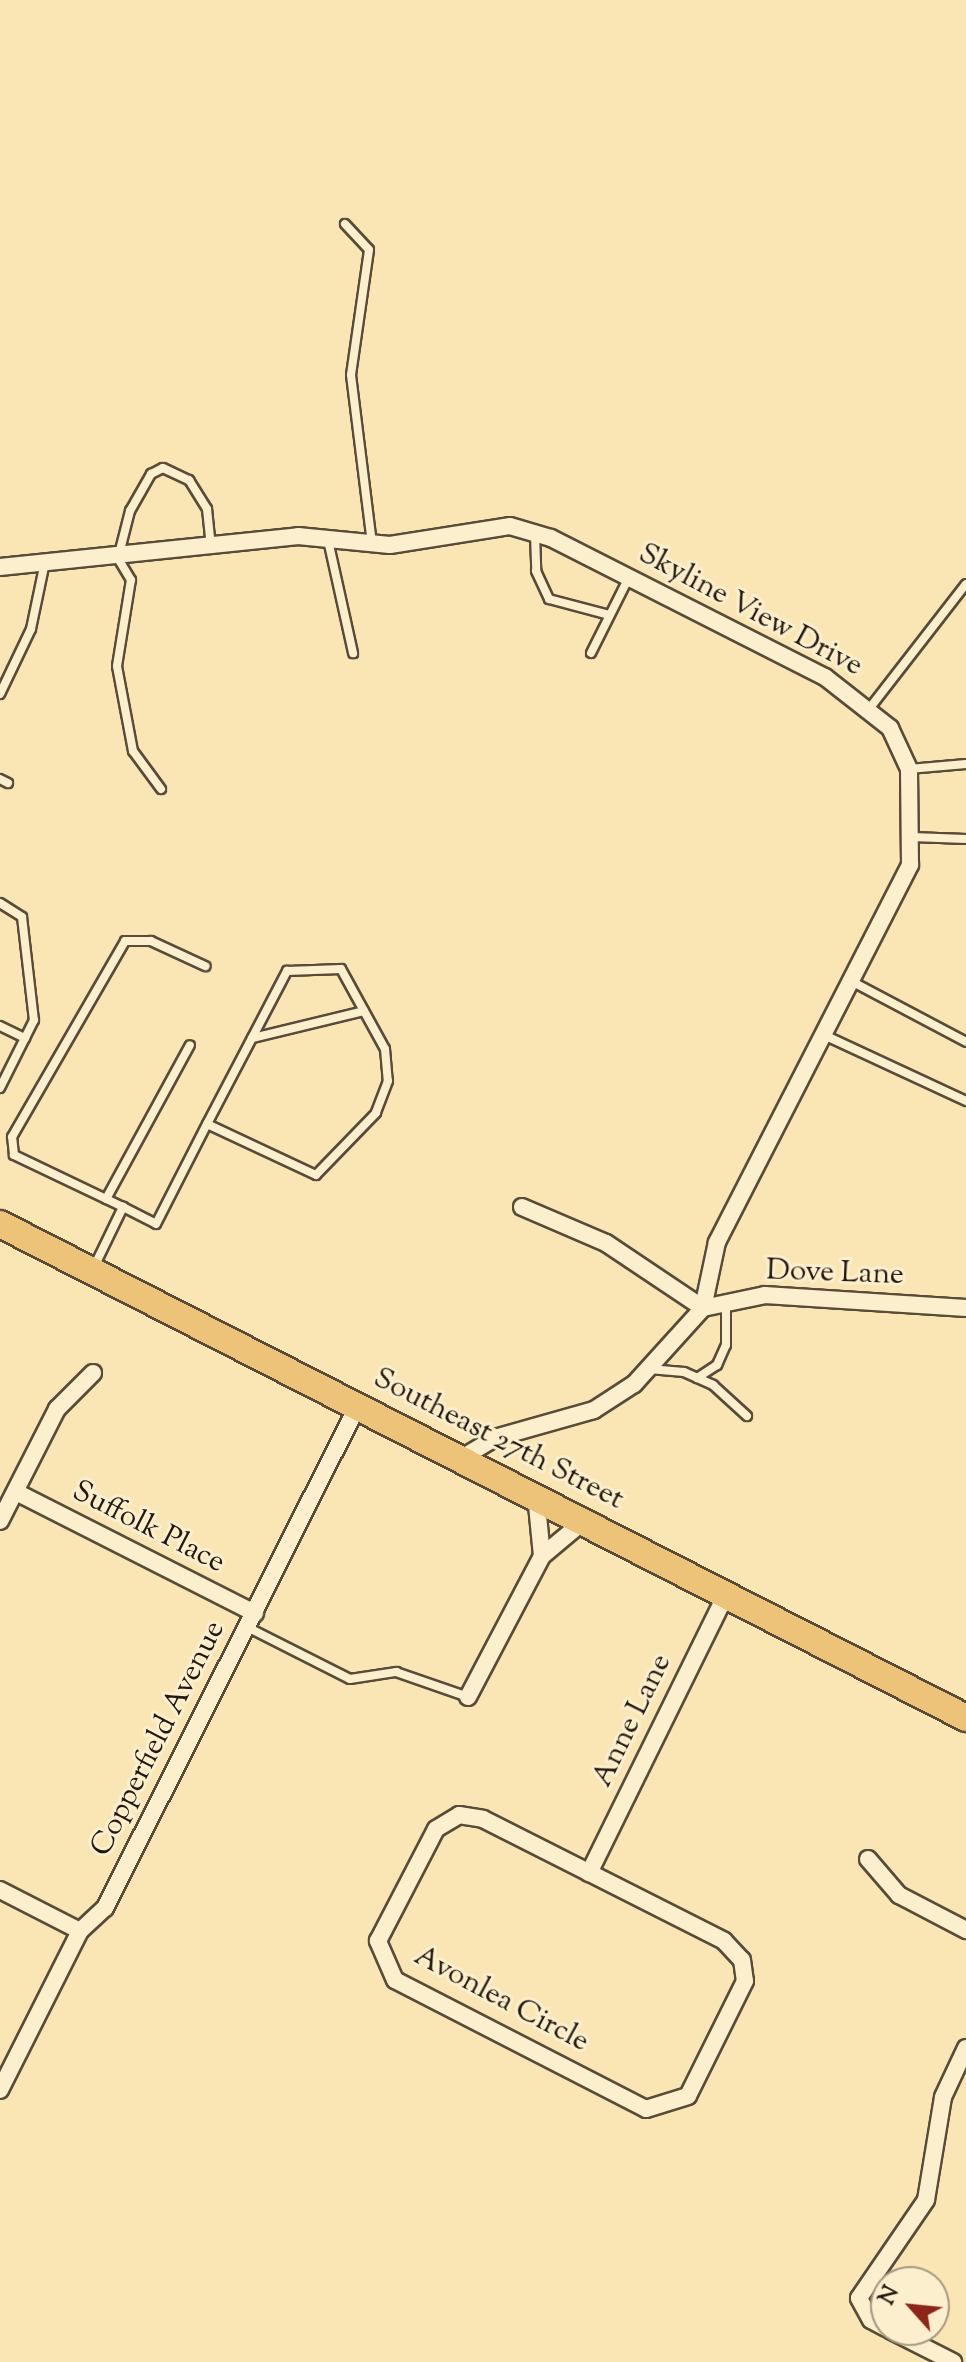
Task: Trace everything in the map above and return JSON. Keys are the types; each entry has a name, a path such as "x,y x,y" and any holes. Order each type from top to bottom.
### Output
{"main road":[{"name":"Southeast 27th Street","path":"0,1224 585,1520 966,1718"}],"street":[{"name":"Skyline View Drive","path":"0,567 44,567 211,545 327,539 372,543 468,527 535,533 825,677 890,728 909,769 910,865 717,1242 703,1308"},
{"path":"462,1458 495,1438 594,1410 648,1369 703,1308 606,1243 522,1207"},
{"name":"Dove Lane","path":"703,1308 765,1295 966,1308"},
{"path":"0,1521 57,1409 93,1373"},
{"name":"Copperfield Avenue","path":"0,2090 80,1931 105,1908 358,1405"},
{"name":"Suffolk Place","path":"16,1492 251,1620"},
{"path":"536,1495 542,1556"},
{"path":"468,1697 542,1556 585,1520"},
{"name":"Anne Lane","path":"589,1873 727,1593"},
{"name":"Avonlea Circle","path":"459,1815 483,1819 589,1873 724,1941 742,1960 738,1995 688,2096 669,2107 646,2109 395,1980 384,1962 378,1941 436,1829 459,1815"},
{"path":"868,1859 899,1895 966,1930"},
{"path":"0,1890 80,1931"},
{"path":"881,2266 926,2200 943,2097 966,2048"},
{"path":"870,2282 859,2298 870,2318"},
{"path":"921,2346 953,2362"}],"lane":[{"path":"345,224 369,250 351,375 372,543"},
{"path":"161,789 133,751 119,681 131,580 118,558 130,511 163,468 189,480 207,509 211,545"},
{"path":"535,533 536,571 549,599 609,615"},
{"path":"327,539 353,653"},
{"path":"0,694 31,629 44,567"},
{"path":"591,653 629,577"},
{"path":"869,709 966,584"},
{"path":"909,769 966,764"},
{"path":"912,837 966,839"},
{"path":"0,903 22,917 34,1020 0,1088"},
{"path":"205,966 151,941 125,941 12,1137 14,1155 156,1224 207,1124 287,971 341,969 385,1049 388,1081 376,1113 316,1175 207,1124"},
{"path":"851,981 966,1042"},
{"path":"252,1038 364,1011"},
{"path":"0,1026 25,1038"},
{"path":"824,1035 966,1101"},
{"path":"106,1199 190,1045"},
{"path":"92,1271 123,1207"},
{"path":"697,1378 717,1365 726,1345 726,1303"},
{"path":"648,1369 697,1378 747,1416"},
{"name":"Suffolk Place","path":"251,1620 350,1679 396,1672 468,1697"}]}
